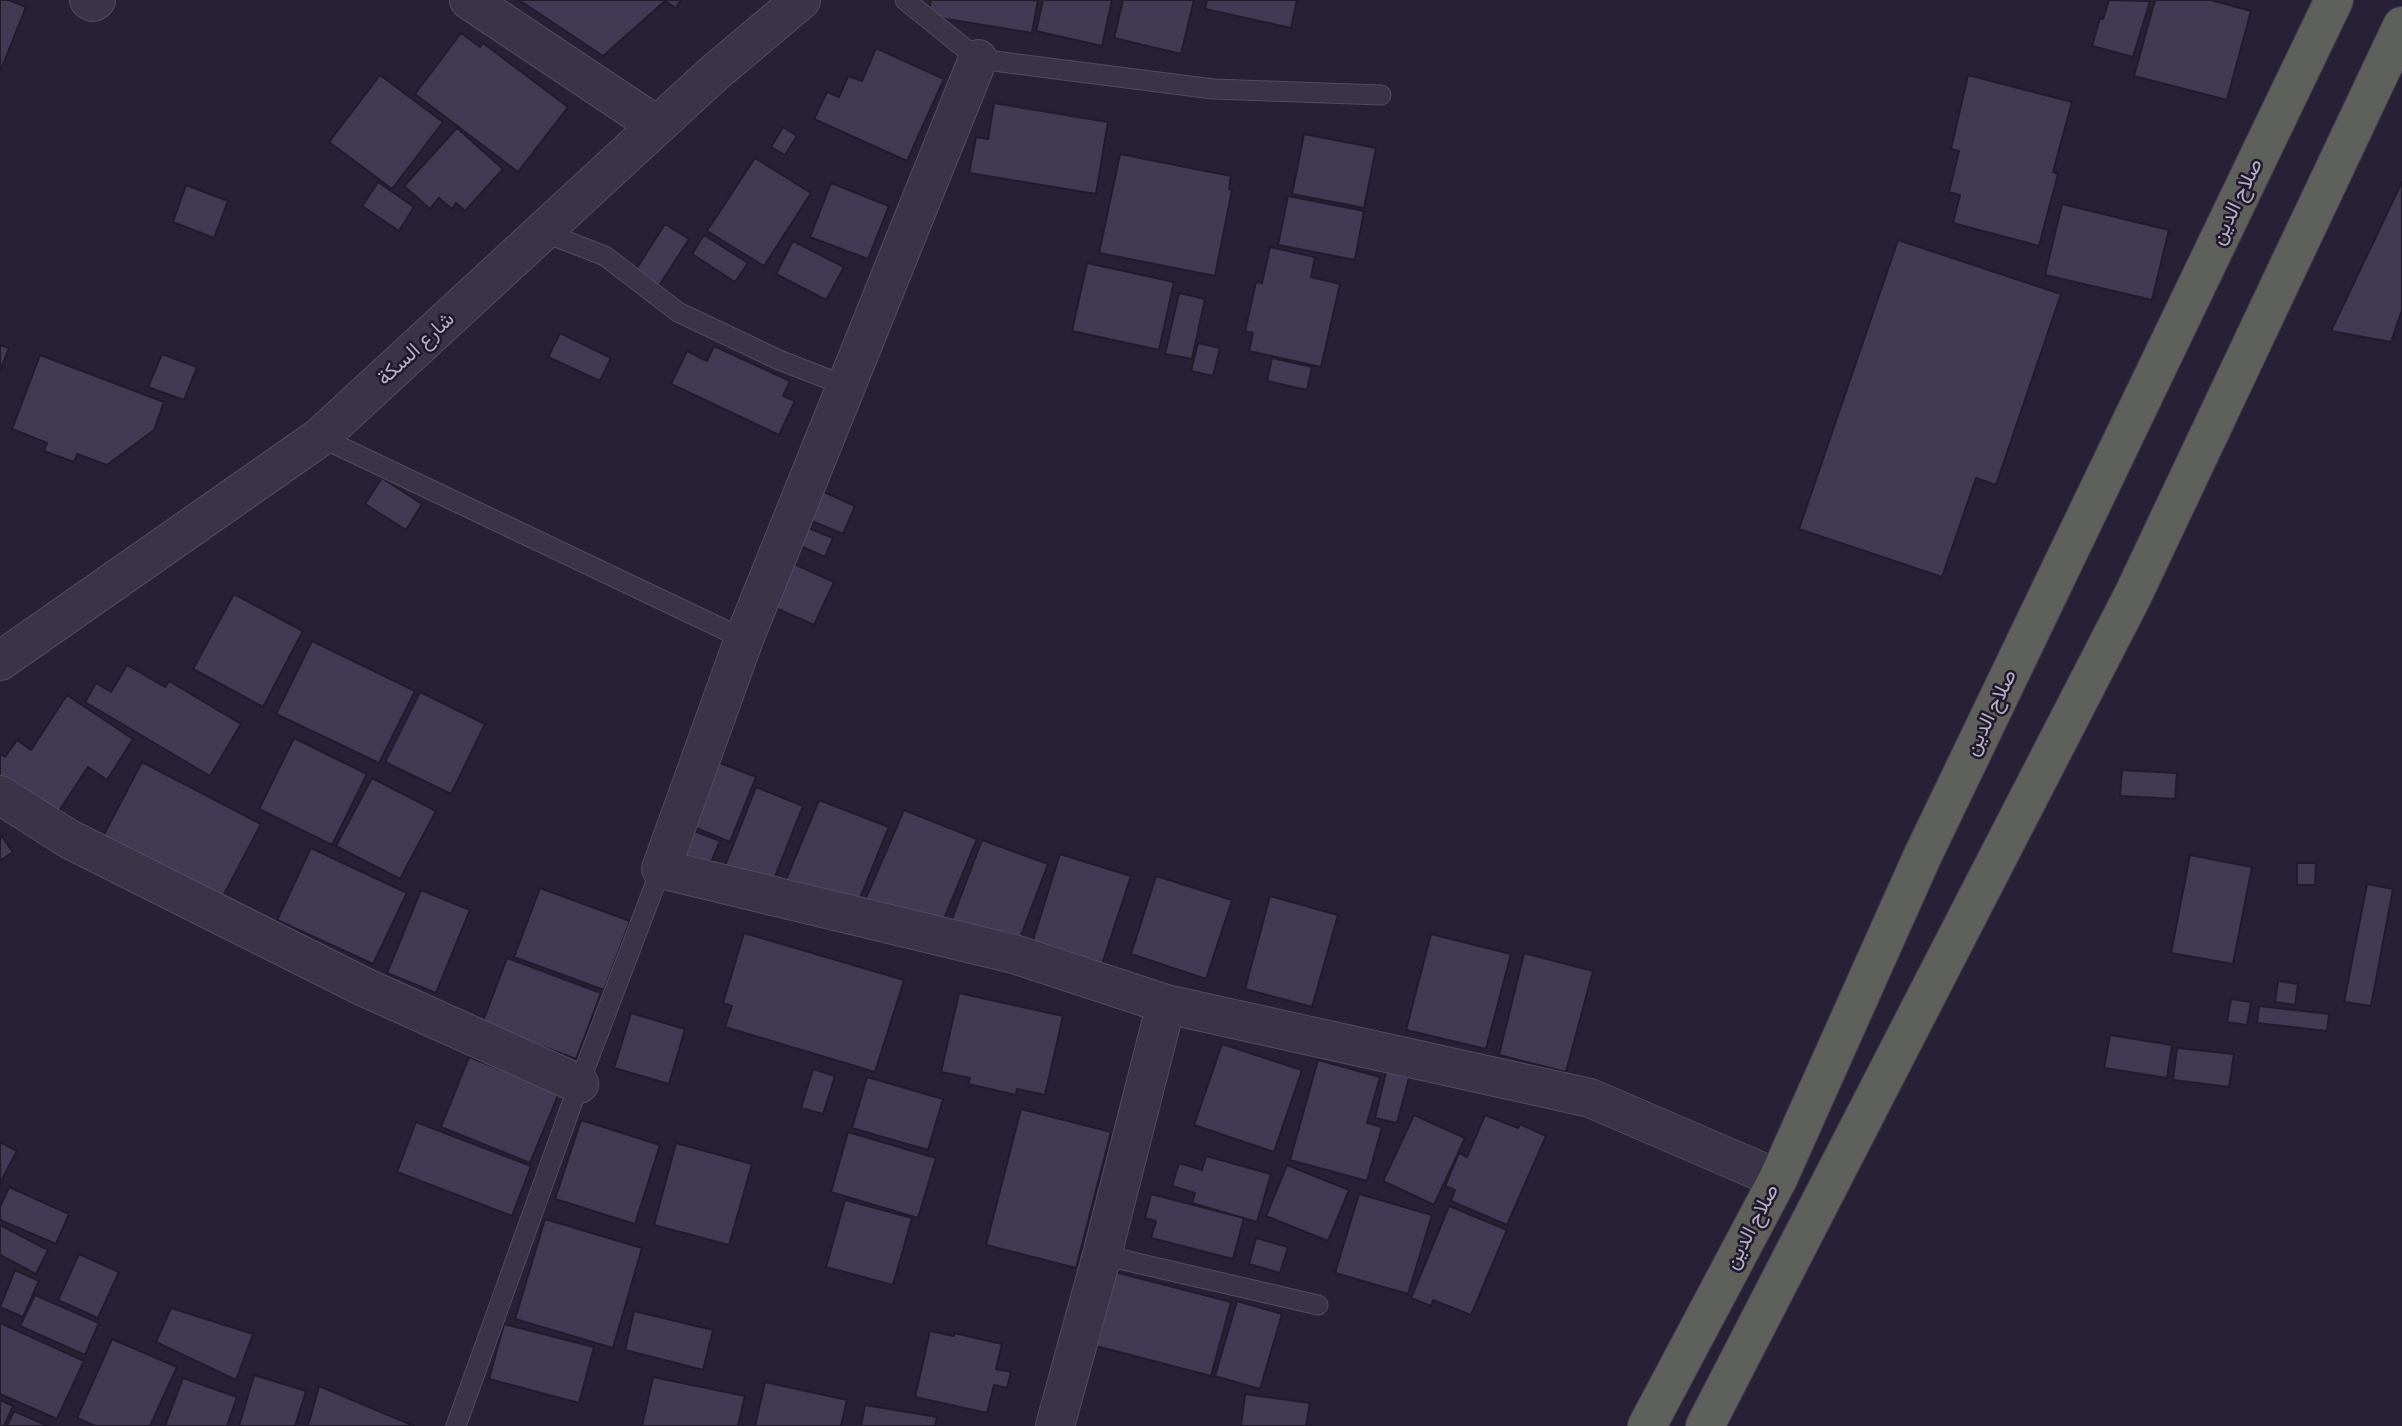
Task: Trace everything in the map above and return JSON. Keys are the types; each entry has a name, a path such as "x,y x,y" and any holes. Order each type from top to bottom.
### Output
{"highway":[{"name":"صلاح الدين","path":"1647,1426 1778,1179 1922,857 2334,0"},
{"path":"1705,1426 2133,595 2402,26"}],"street":[{"path":"89,0 96,0"},
{"path":"469,0 656,125"},
{"name":"شارع السكة","path":"0,661 320,437 656,125 801,0"},
{"path":"978,59 744,639 661,869 1014,954 1166,1004 1590,1098 1778,1179"},
{"path":"0,795 69,839 325,968 579,1084"},
{"path":"1055,1426 1166,1004"}],"lane":[{"path":"905,0 978,59 1213,89 1381,95"},
{"path":"543,232 605,256 678,312 779,360 846,386"},
{"path":"320,437 744,639"},
{"path":"456,1426 579,1084 661,869"},
{"path":"1102,1255 1318,1305"}],"building":[{"path":"0,0 9,0 26,7 0,72"},
{"path":"519,0 681,0 676,8 665,1 603,56"},
{"path":"931,0 1038,0 1032,33 928,16"},
{"path":"1043,0 1112,0 1102,46 1036,31"},
{"path":"1123,0 1194,0 1181,54 1114,38"},
{"path":"1207,0 1297,0 1291,28 1205,9"},
{"path":"2109,0 2150,1 2133,57 2092,46 2100,18 2103,19"},
{"path":"2155,0 2211,0 2251,11 2227,100 2134,76"},
{"path":"461,33 480,47 483,43 568,107 518,172 415,94"},
{"path":"876,48 944,79 907,161 814,119 827,92 839,97 848,76 862,81"},
{"path":"380,75 443,122 392,189 329,142"},
{"path":"1968,75 2072,102 2053,172 2058,174 2039,246 1953,223 1960,195 1949,192 1959,151 1951,149"},
{"path":"994,103 1108,122 1096,194 969,173 976,137 988,139"},
{"path":"783,127 797,136 785,155 771,147"},
{"path":"457,128 503,169 465,211 456,203 452,209 439,198 430,209 404,186"},
{"path":"1304,134 1376,148 1364,208 1292,194"},
{"path":"1120,154 1231,176 1229,189 1232,190 1215,276 1099,253"},
{"path":"755,158 811,193 764,266 707,231"},
{"path":"378,182 414,207 399,231 362,206"},
{"path":"2402,182 2402,310 2391,342 2331,331"},
{"path":"831,183 889,206 868,259 810,237"},
{"path":"186,185 228,201 214,238 173,222"},
{"path":"1288,196 1364,211 1355,260 1278,245"},
{"path":"2062,204 2169,230 2152,300 2045,275"},
{"path":"665,224 689,239 657,289 633,274"},
{"path":"704,235 748,263 735,282 692,254"},
{"path":"1898,240 2061,294 1996,485 1976,478 1942,577 1799,529"},
{"path":"793,241 844,267 826,300 776,274"},
{"path":"1270,247 1315,257 1311,277 1340,284 1321,367 1249,351 1253,333 1245,331 1256,282 1262,283"},
{"path":"1087,263 1174,282 1159,350 1072,331"},
{"path":"1179,293 1205,299 1192,359 1165,354"},
{"path":"560,333 611,358 600,381 548,357"},
{"path":"1198,343 1220,348 1213,376 1191,371"},
{"path":"0,345 9,348 0,371"},
{"path":"714,346 790,381 783,396 795,401 779,435 671,384 687,351 707,361"},
{"path":"162,354 197,367 184,400 148,387"},
{"path":"40,355 164,402 154,430 107,465 77,454 74,462 44,451 47,443 12,429"},
{"path":"1272,358 1312,367 1307,390 1267,381"},
{"path":"382,478 422,504 406,530 365,504"},
{"path":"820,490 855,506 843,534 807,519"},
{"path":"806,527 833,538 825,557 798,545"},
{"path":"792,563 834,582 814,625 771,606"},
{"path":"234,594 303,631 263,707 193,669"},
{"path":"312,641 415,691 379,763 276,714"},
{"path":"127,665 165,687 169,681 241,724 210,776 85,702 96,683 111,692"},
{"path":"420,692 485,724 451,794 385,762"},
{"path":"67,695 133,739 107,780 88,767 53,820 0,785 0,754 5,757 17,740 31,750"},
{"path":"294,738 367,774 332,845 259,809"},
{"path":"715,761 756,777 730,842 689,825"},
{"path":"142,762 261,824 220,902 101,840"},
{"path":"2122,770 2177,773 2175,799 2120,796"},
{"path":"372,778 436,811 400,879 336,846"},
{"path":"756,787 803,806 772,884 725,866"},
{"path":"819,800 889,827 855,910 785,882"},
{"path":"904,810 977,839 939,931 865,900"},
{"path":"689,829 720,841 706,874 676,861"},
{"path":"0,834 13,852 0,861"},
{"path":"982,840 1048,864 1017,946 951,922"},
{"path":"311,848 407,893 373,964 277,920"},
{"path":"1060,854 1131,876 1102,964 1032,943"},
{"path":"2190,855 2252,867 2233,964 2171,953"},
{"path":"2297,863 2316,863 2315,885 2297,885"},
{"path":"1156,876 1232,900 1206,979 1131,954"},
{"path":"2367,884 2393,889 2371,1006 2344,1002"},
{"path":"540,888 630,921 604,990 514,957"},
{"path":"421,890 470,910 436,993 387,973"},
{"path":"1270,896 1338,915 1312,1007 1245,989"},
{"path":"744,933 904,980 875,1072 725,1027 732,1006 723,1003"},
{"path":"1431,934 1511,954 1486,1049 1406,1030"},
{"path":"1524,953 1593,971 1566,1072 1499,1055"},
{"path":"507,958 601,993 576,1059 482,1024"},
{"path":"2278,981 2298,984 2295,1005 2275,1002"},
{"path":"959,993 1063,1016 1045,1095 1017,1089 1016,1095 968,1084 970,1078 941,1072"},
{"path":"2231,999 2251,1002 2247,1025 2227,1022"},
{"path":"2259,1006 2329,1014 2327,1031 2257,1023"},
{"path":"631,1013 685,1029 669,1084 614,1068"},
{"path":"2110,1035 2172,1045 2167,1078 2104,1068"},
{"path":"1222,1044 1302,1070 1274,1152 1194,1125"},
{"path":"2177,1048 2234,1054 2229,1087 2173,1080"},
{"path":"469,1057 559,1093 530,1163 441,1127"},
{"path":"1318,1060 1380,1077 1367,1123 1382,1127 1367,1181 1290,1160"},
{"path":"1387,1068 1410,1074 1397,1123 1375,1118"},
{"path":"813,1069 835,1076 823,1114 801,1108"},
{"path":"867,1077 943,1099 928,1150 852,1128"},
{"path":"1021,1109 1111,1132 1076,1268 986,1245"},
{"path":"1414,1115 1465,1138 1434,1205 1383,1181"},
{"path":"1485,1115 1518,1128 1520,1124 1546,1136 1507,1225 1451,1201 1455,1190 1445,1186 1459,1153 1467,1157"},
{"path":"581,1120 660,1145 635,1224 555,1199"},
{"path":"416,1122 531,1166 512,1216 397,1172"},
{"path":"848,1132 936,1158 918,1218 831,1192"},
{"path":"0,1142 17,1151 0,1183"},
{"path":"676,1143 752,1164 729,1245 654,1225"},
{"path":"1206,1156 1271,1174 1257,1222 1192,1203 1195,1193 1172,1186 1179,1163 1202,1170"},
{"path":"1287,1165 1349,1190 1328,1241 1266,1216"},
{"path":"9,1187 69,1214 56,1244 0,1220 0,1207"},
{"path":"1151,1194 1244,1218 1233,1259 1151,1238 1156,1221 1145,1218"},
{"path":"1359,1194 1432,1215 1408,1294 1335,1273"},
{"path":"845,1200 912,1218 893,1285 826,1267"},
{"path":"1449,1206 1507,1230 1471,1315 1433,1300 1431,1306 1411,1298"},
{"path":"545,1219 642,1248 613,1348 515,1319"},
{"path":"0,1225 48,1250 36,1274 0,1255"},
{"path":"1256,1238 1288,1247 1280,1273 1249,1264"},
{"path":"79,1254 119,1272 98,1318 58,1300"},
{"path":"15,1270 39,1281 23,1317 0,1307"},
{"path":"1111,1271 1231,1302 1211,1376 1092,1345"},
{"path":"35,1295 99,1323 85,1355 20,1326"},
{"path":"1237,1301 1282,1314 1260,1389 1215,1376"},
{"path":"171,1308 253,1334 236,1380 156,1342"},
{"path":"634,1311 713,1330 703,1370 625,1350"},
{"path":"0,1323 84,1361 57,1419 0,1394"},
{"path":"504,1324 594,1347 579,1403 489,1379"},
{"path":"930,1331 954,1336 954,1333 1002,1344 996,1369 1011,1372 1007,1388 994,1385 987,1413 915,1397"},
{"path":"112,1339 177,1367 150,1426 95,1426 77,1418"},
{"path":"254,1375 306,1391 295,1426 239,1426"},
{"path":"653,1377 745,1396 738,1426 642,1426"},
{"path":"183,1378 237,1397 227,1426 165,1426"},
{"path":"765,1382 847,1400 841,1426 755,1426"},
{"path":"319,1386 414,1426 308,1426"},
{"path":"1245,1394 1310,1403 1306,1426 1241,1426"},
{"path":"0,1400 13,1406 4,1426 0,1426"},
{"path":"865,1405 937,1417 935,1426 861,1426"},
{"path":"14,1411 48,1426 7,1426"}]}
